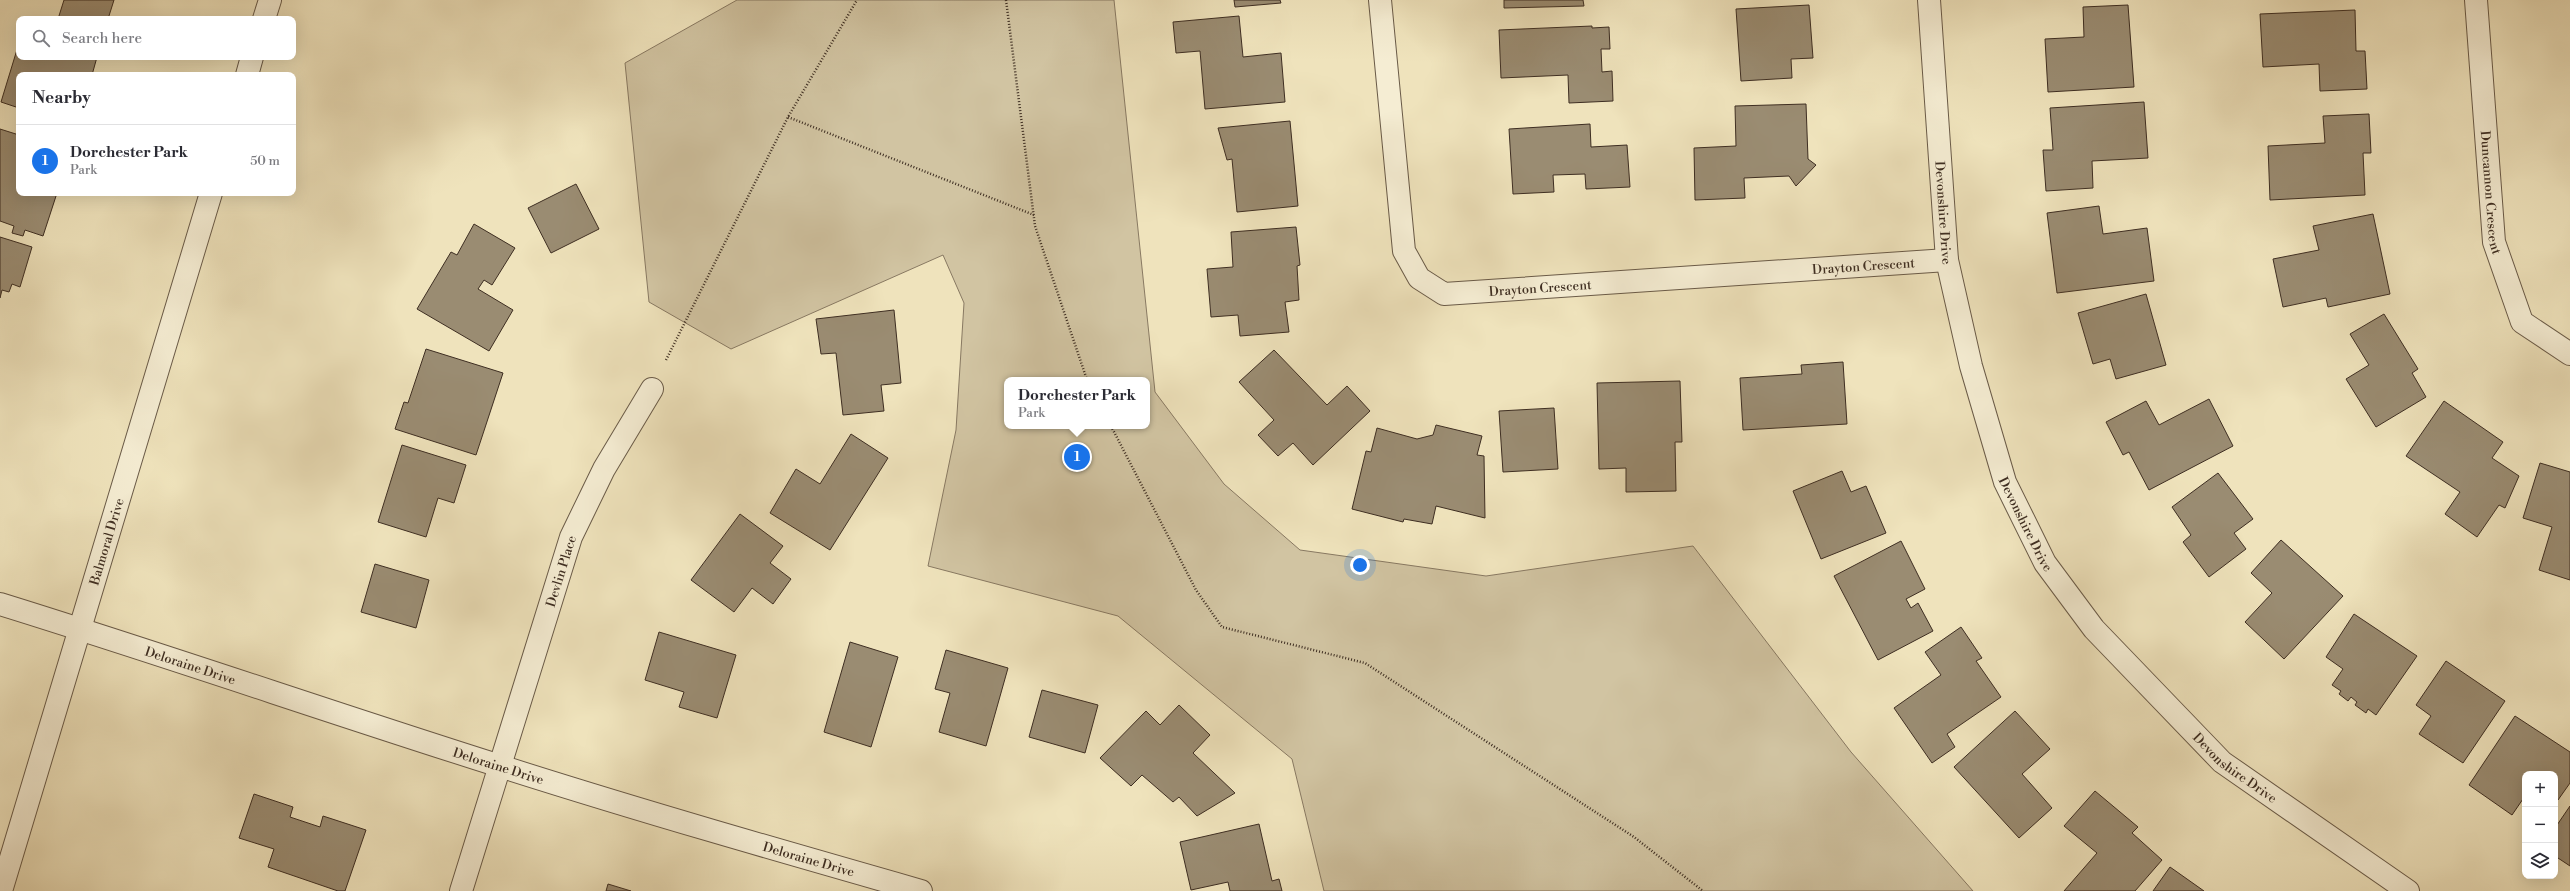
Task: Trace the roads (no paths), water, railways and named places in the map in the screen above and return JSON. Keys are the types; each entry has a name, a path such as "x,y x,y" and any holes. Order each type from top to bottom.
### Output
{"street":[{"path":"265,16 270,0"},
{"name":"Drayton Crescent","path":"1380,0 1404,251 1419,278 1444,294 1947,260"},
{"name":"Devonshire Drive","path":"1929,0 1947,260 1971,366 2005,482 2045,563 2094,628 2222,762 2408,891"},
{"name":"Duncannon Crescent","path":"2476,0 2494,242 2522,322 2570,354"},
{"path":"248,72 251,60"},
{"name":"Balmoral Drive","path":"1,891 211,196"},
{"name":"Devlin Place","path":"461,891 572,537 604,470 652,389"},
{"name":"Deloraine Drive","path":"0,604 666,818 921,891"}],"place":[{"name":"Dorchester Park","path":"1077,457"}]}
